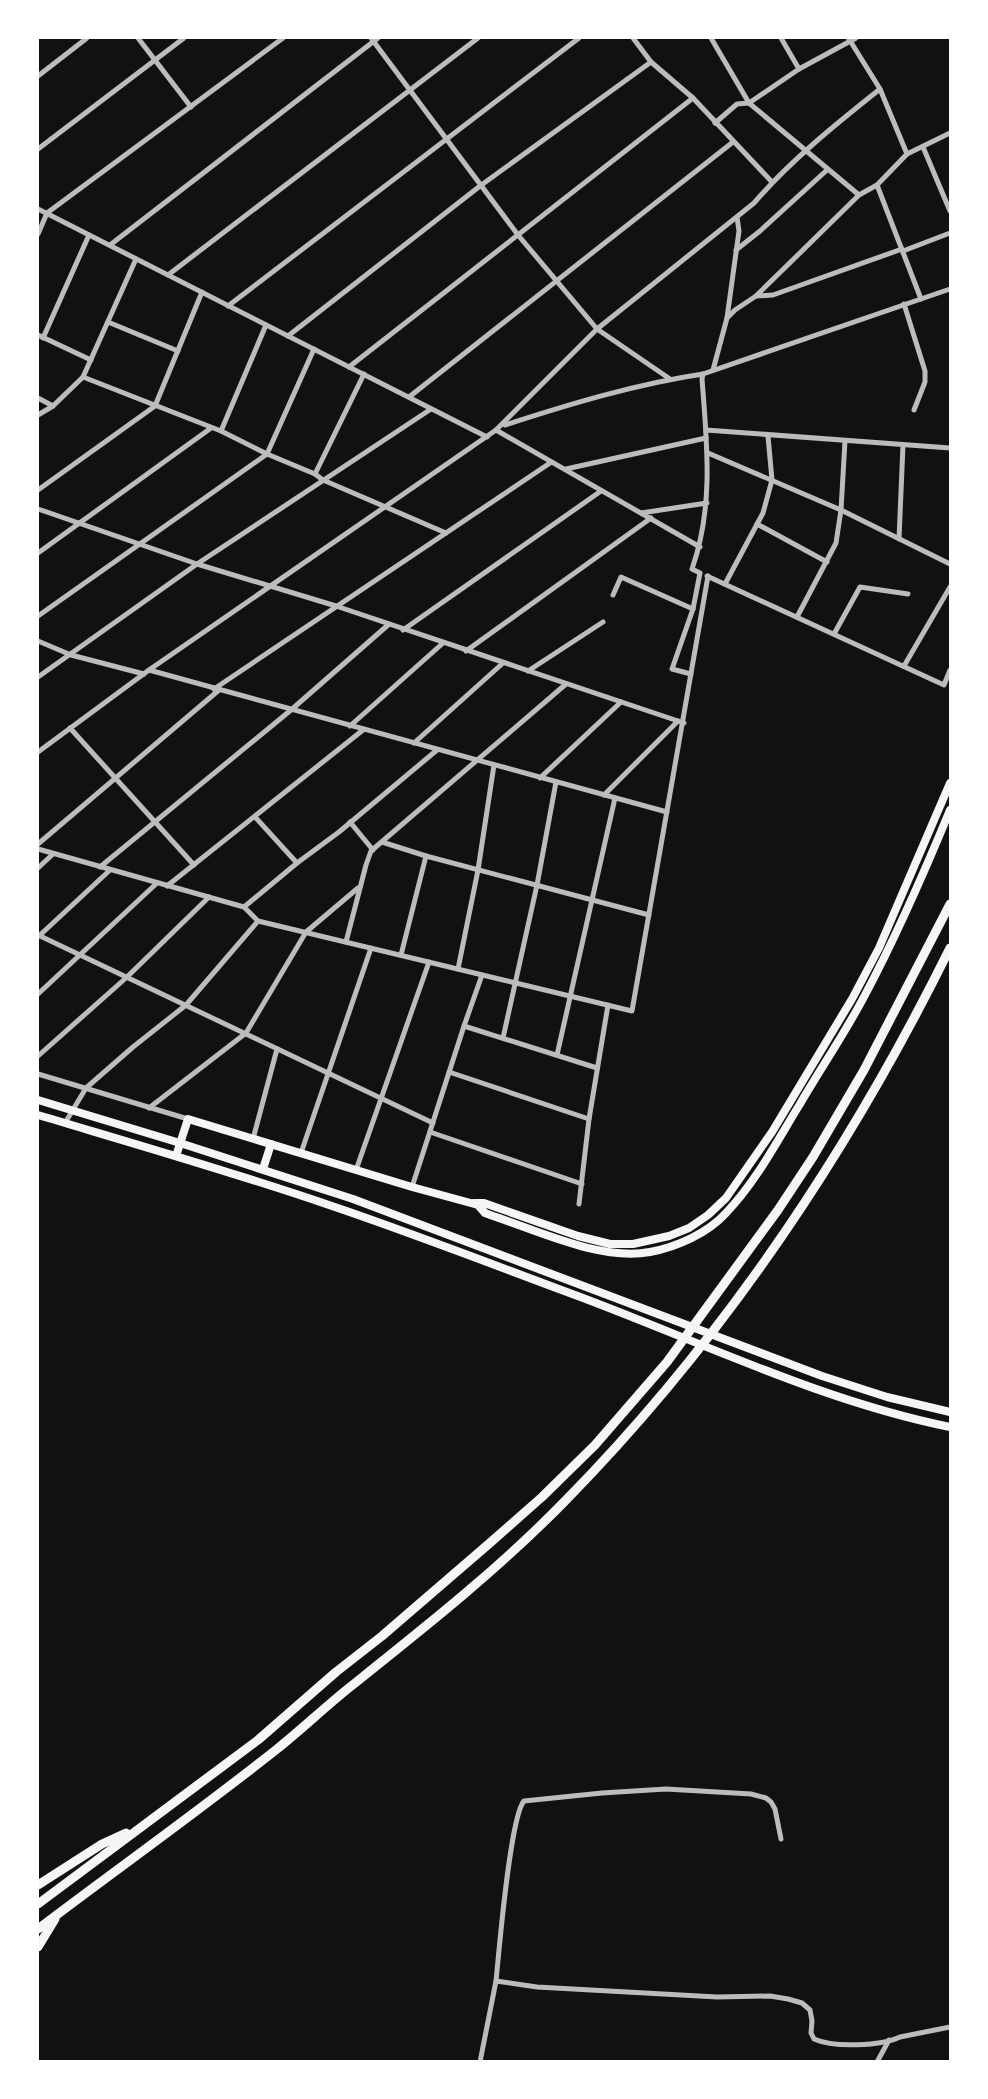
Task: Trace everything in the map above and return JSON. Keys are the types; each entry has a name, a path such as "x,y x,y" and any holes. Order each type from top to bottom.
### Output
{"highway":[{"path":"38,1905 258,1740 491,1542 542,1497 595,1444 667,1362 747,1254 813,1157 887,1028 951,904"},
{"path":"38,1929 277,1748 397,1651 516,1548 613,1450 661,1398 709,1337 791,1223 853,1128 907,1035 951,948"},
{"path":"38,1885 102,1844 142,1826"},
{"path":"38,1947 58,1914"}],"main road":[{"path":"470,1204 484,1203 578,1236 610,1244 633,1244 669,1236 689,1228 708,1215 726,1198 772,1132 852,999 892,919 951,783"},
{"path":"176,1156 188,1119 478,1205 485,1213 590,1249 626,1255 651,1252 677,1245 704,1231 725,1215 754,1177 864,998 922,878 951,810"},
{"path":"38,1100 263,1169 364,1203 822,1376 887,1397 951,1412"},
{"path":"38,1114 329,1205 650,1323 726,1355 834,1394 951,1427"},
{"path":"263,1169 271,1144"}],"street":[{"path":"38,76 86,38"},
{"path":"138,38 191,107"},
{"path":"38,149 183,38"},
{"path":"38,234 47,213 283,38"},
{"path":"168,275 478,38"},
{"path":"228,306 579,38"},
{"path":"633,38 651,62 693,98 772,182"},
{"path":"711,38 749,103 859,195"},
{"path":"781,38 799,69"},
{"path":"715,123 737,104 749,103 799,69 851,38 880,88 907,154"},
{"path":"110,245 374,39 409,91 447,138 480,186 597,329 670,379"},
{"path":"288,336 480,186 651,62"},
{"path":"38,750 146,672 388,507 503,425 597,329 754,203 772,182 818,139 880,88"},
{"path":"349,367 693,98"},
{"path":"727,318 756,296 859,195 877,185 907,154 951,133"},
{"path":"408,397 733,142"},
{"path":"923,147 951,211"},
{"path":"736,250 827,170"},
{"path":"877,185 921,299"},
{"path":"38,209 487,437"},
{"path":"713,370 727,318 739,231 737,217"},
{"path":"756,296 772,295 951,233"},
{"path":"89,235 40,337 91,360"},
{"path":"38,415 53,406 83,377 136,259"},
{"path":"503,425 557,408 670,379 703,374 951,289"},
{"path":"38,490 154,406 202,292"},
{"path":"904,304 926,371 925,382 914,410"},
{"path":"108,322 178,351"},
{"path":"221,431 266,325"},
{"path":"38,616 267,454 314,349"},
{"path":"315,474 364,374"},
{"path":"703,374 708,453 707,503 700,547 692,569 944,685 951,670"},
{"path":"83,377 221,431 315,474 323,480 446,533"},
{"path":"38,398 53,406"},
{"path":"38,677 196,564 431,409"},
{"path":"38,553 211,428"},
{"path":"496,430 700,547"},
{"path":"706,430 951,448"},
{"path":"725,584 763,513 772,480 768,436"},
{"path":"566,469 706,438"},
{"path":"797,617 836,543 845,441"},
{"path":"899,540 903,445"},
{"path":"708,453 840,510 951,564"},
{"path":"38,844 217,689 336,606 550,463"},
{"path":"403,630 601,491"},
{"path":"641,513 707,503"},
{"path":"38,509 196,564 336,606 681,722"},
{"path":"466,651 651,518"},
{"path":"757,524 827,562"},
{"path":"691,674 672,669 693,609 700,573"},
{"path":"38,849 244,907 258,921 632,1011 708,576"},
{"path":"612,595 621,577 693,609"},
{"path":"834,634 860,587 908,594"},
{"path":"904,666 951,587"},
{"path":"528,671 603,622"},
{"path":"100,867 291,710 388,625"},
{"path":"38,640 71,655 217,689 667,812"},
{"path":"350,726 443,643"},
{"path":"414,743 503,663"},
{"path":"346,942 367,859 373,850 566,684"},
{"path":"540,778 621,702"},
{"path":"604,795 681,722"},
{"path":"70,728 194,865"},
{"path":"167,886 363,730"},
{"path":"244,907 436,750"},
{"path":"458,969 478,870 494,765"},
{"path":"503,1038 537,885 556,782"},
{"path":"557,1055 615,798"},
{"path":"255,817 297,863"},
{"path":"350,822 373,850"},
{"path":"382,842 426,856 649,915"},
{"path":"38,868 53,854"},
{"path":"401,955 426,856"},
{"path":"110,870 38,936 433,1123"},
{"path":"38,994 157,883"},
{"path":"149,1108 246,1033 306,932 360,887"},
{"path":"38,1056 127,977 209,897"},
{"path":"65,1123 86,1089 186,1005 258,921"},
{"path":"301,1154 371,948"},
{"path":"356,1170 429,962"},
{"path":"412,1187 482,975"},
{"path":"579,1204 589,1119 608,1005"},
{"path":"464,1026 597,1068"},
{"path":"253,1139 277,1048"},
{"path":"450,1072 589,1119"},
{"path":"38,1074 188,1119"},
{"path":"430,1132 582,1184"},
{"path":"480,2061 496,1981 506,1890 521,1804 527,1800 666,1789 751,1794 766,1798 771,1802 775,1809 781,1839"},
{"path":"496,1981 549,1988 717,1997 770,1996 788,1999 810,2010 811,2033 814,2039 851,2045 892,2041 900,2037 951,2027"},
{"path":"877,2061 889,2040"}]}
